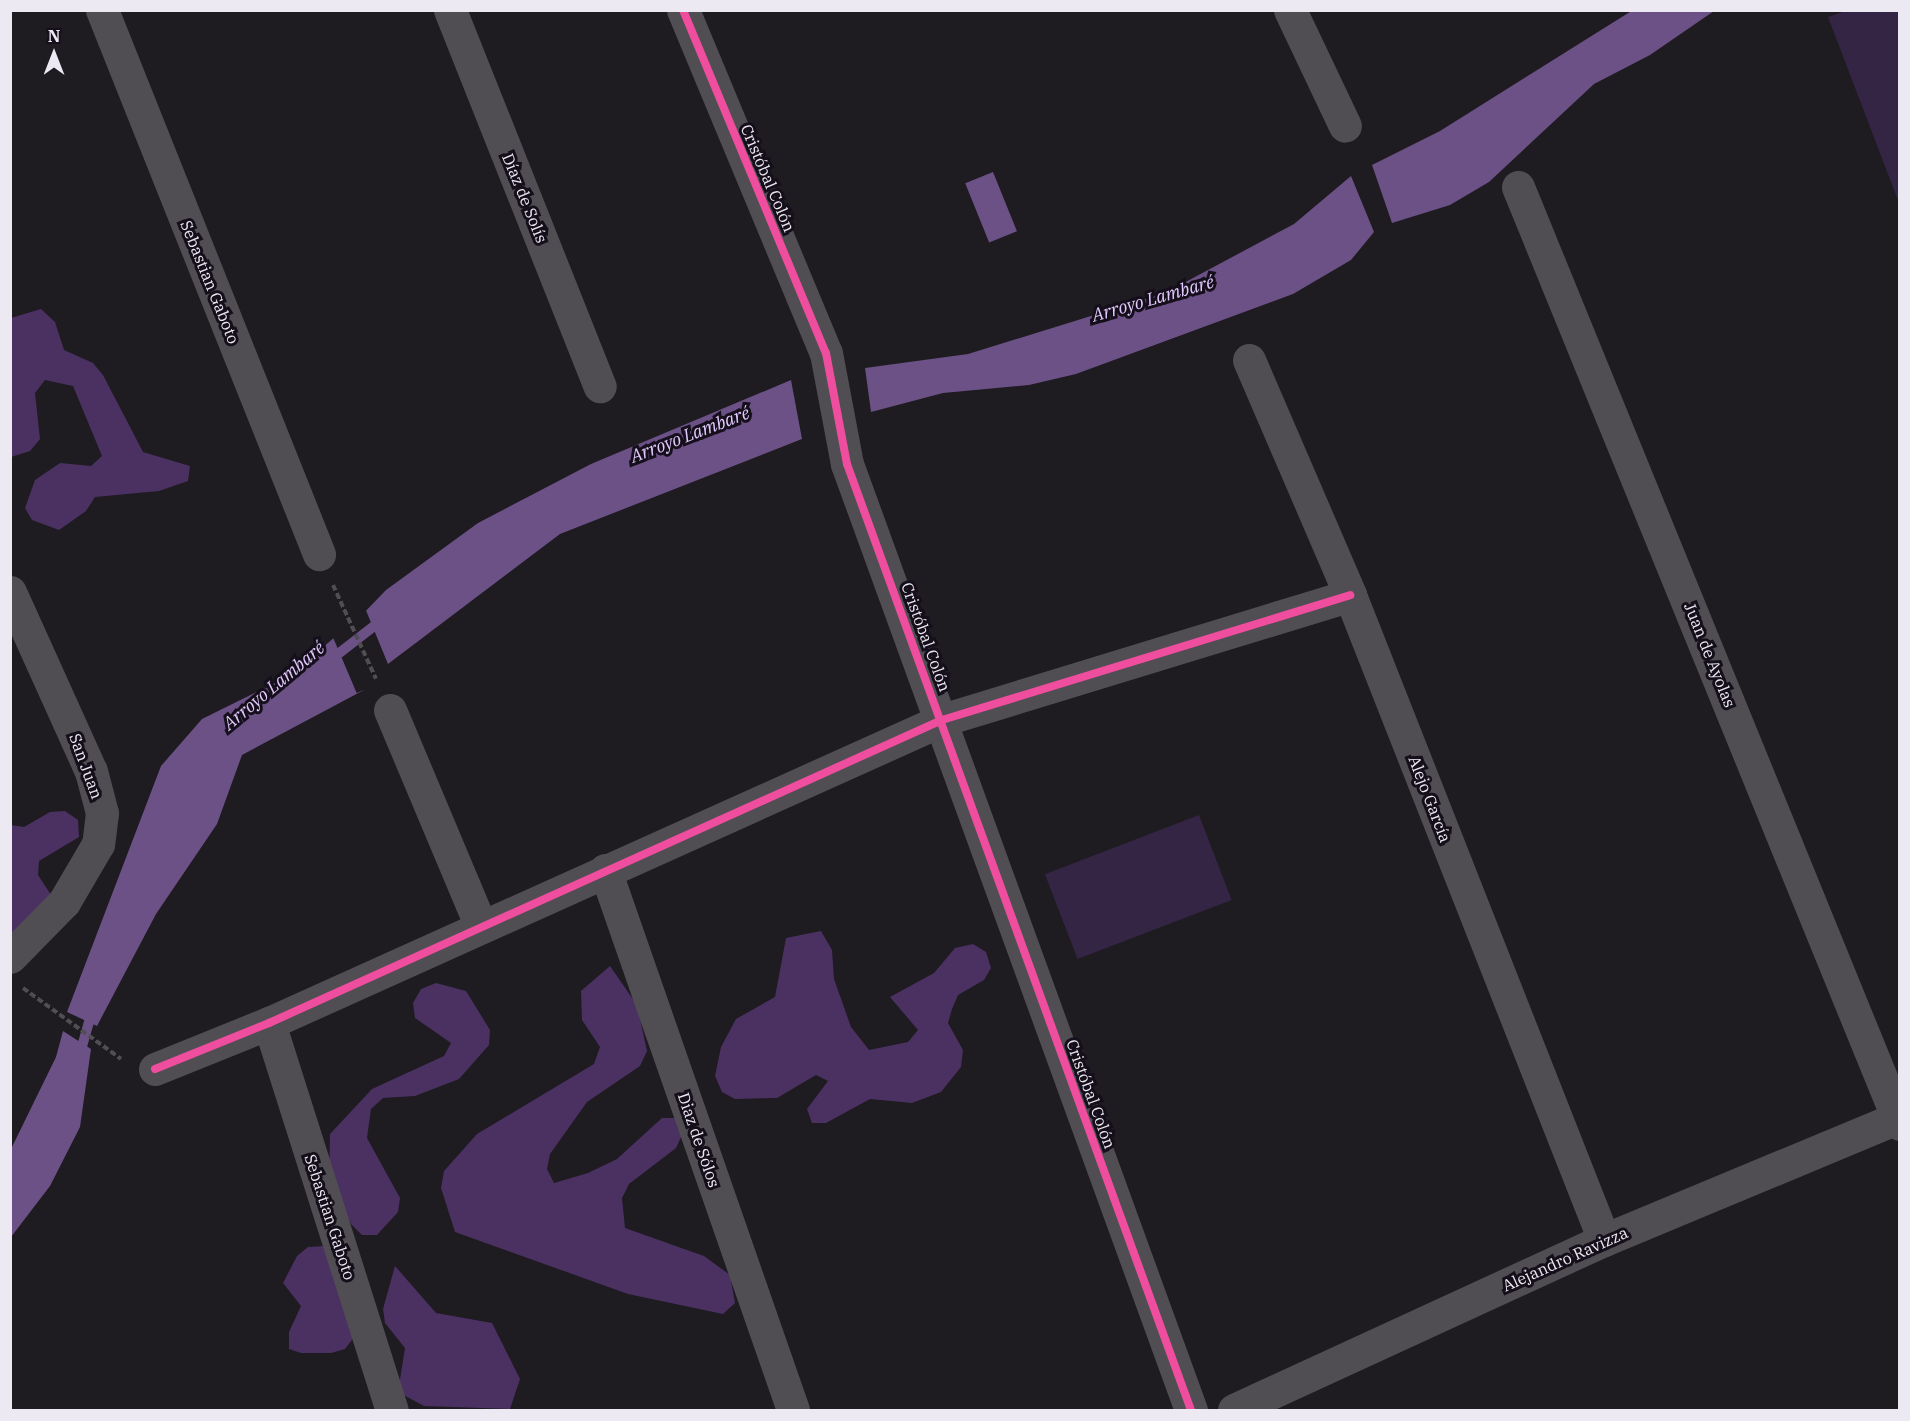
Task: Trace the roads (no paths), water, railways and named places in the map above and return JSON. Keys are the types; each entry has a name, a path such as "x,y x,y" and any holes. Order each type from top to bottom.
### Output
{"street":[{"name":"Sebastian Gaboto","path":"102,10 319,554"},
{"name":"Díaz de Solís","path":"450,10 600,386"},
{"name":"Cristóbal Colón","path":"683,10 826,353 847,464 1191,1410"},
{"path":"1290,10 1345,126"},
{"name":"Juan de Ayolas","path":"1518,187 1899,1120"},
{"name":"Alejo García","path":"1249,360 1350,595 1604,1240"},
{"name":"San Juan","path":"10,592 91,771 102,813 98,844 64,902 14,970"},
{"path":"155,1069 269,1023 604,870 942,720 1350,595"},
{"path":"384,696 481,927"},
{"name":"Diaz de Sólos","path":"604,870 793,1410"},
{"name":"Sebastian Gaboto","path":"269,1023 392,1410"},
{"name":"Alejandro Ravizza","path":"1234,1410 1604,1240 1899,1120"}],"water":[{"path":"1633,10 1714,11 1650,55 1594,84 1489,182 1450,205 1392,223 1372,165 1440,131"},
{"path":"993,172 1017,231 989,243 965,183"},
{"path":"1351,176 1374,232 1351,260 1293,294 1076,374 1029,385 943,393 871,412 865,368 968,354 1165,293 1294,224"},
{"path":"791,380 802,439 560,534 384,667 360,617 386,590 478,523 591,464"},
{"path":"342,631 364,690 242,755 217,824 156,914 97,1026 67,1012 161,766 202,719 289,676"},
{"path":"63,1031 91,1049 80,1127 50,1186 11,1237 11,1149 56,1057"}],"waterway":[{"name":"Arroyo Lambaré","path":"338,654 378,623"},
{"name":"Arroyo Lambaré","path":"79,1057 93,1008"}]}
